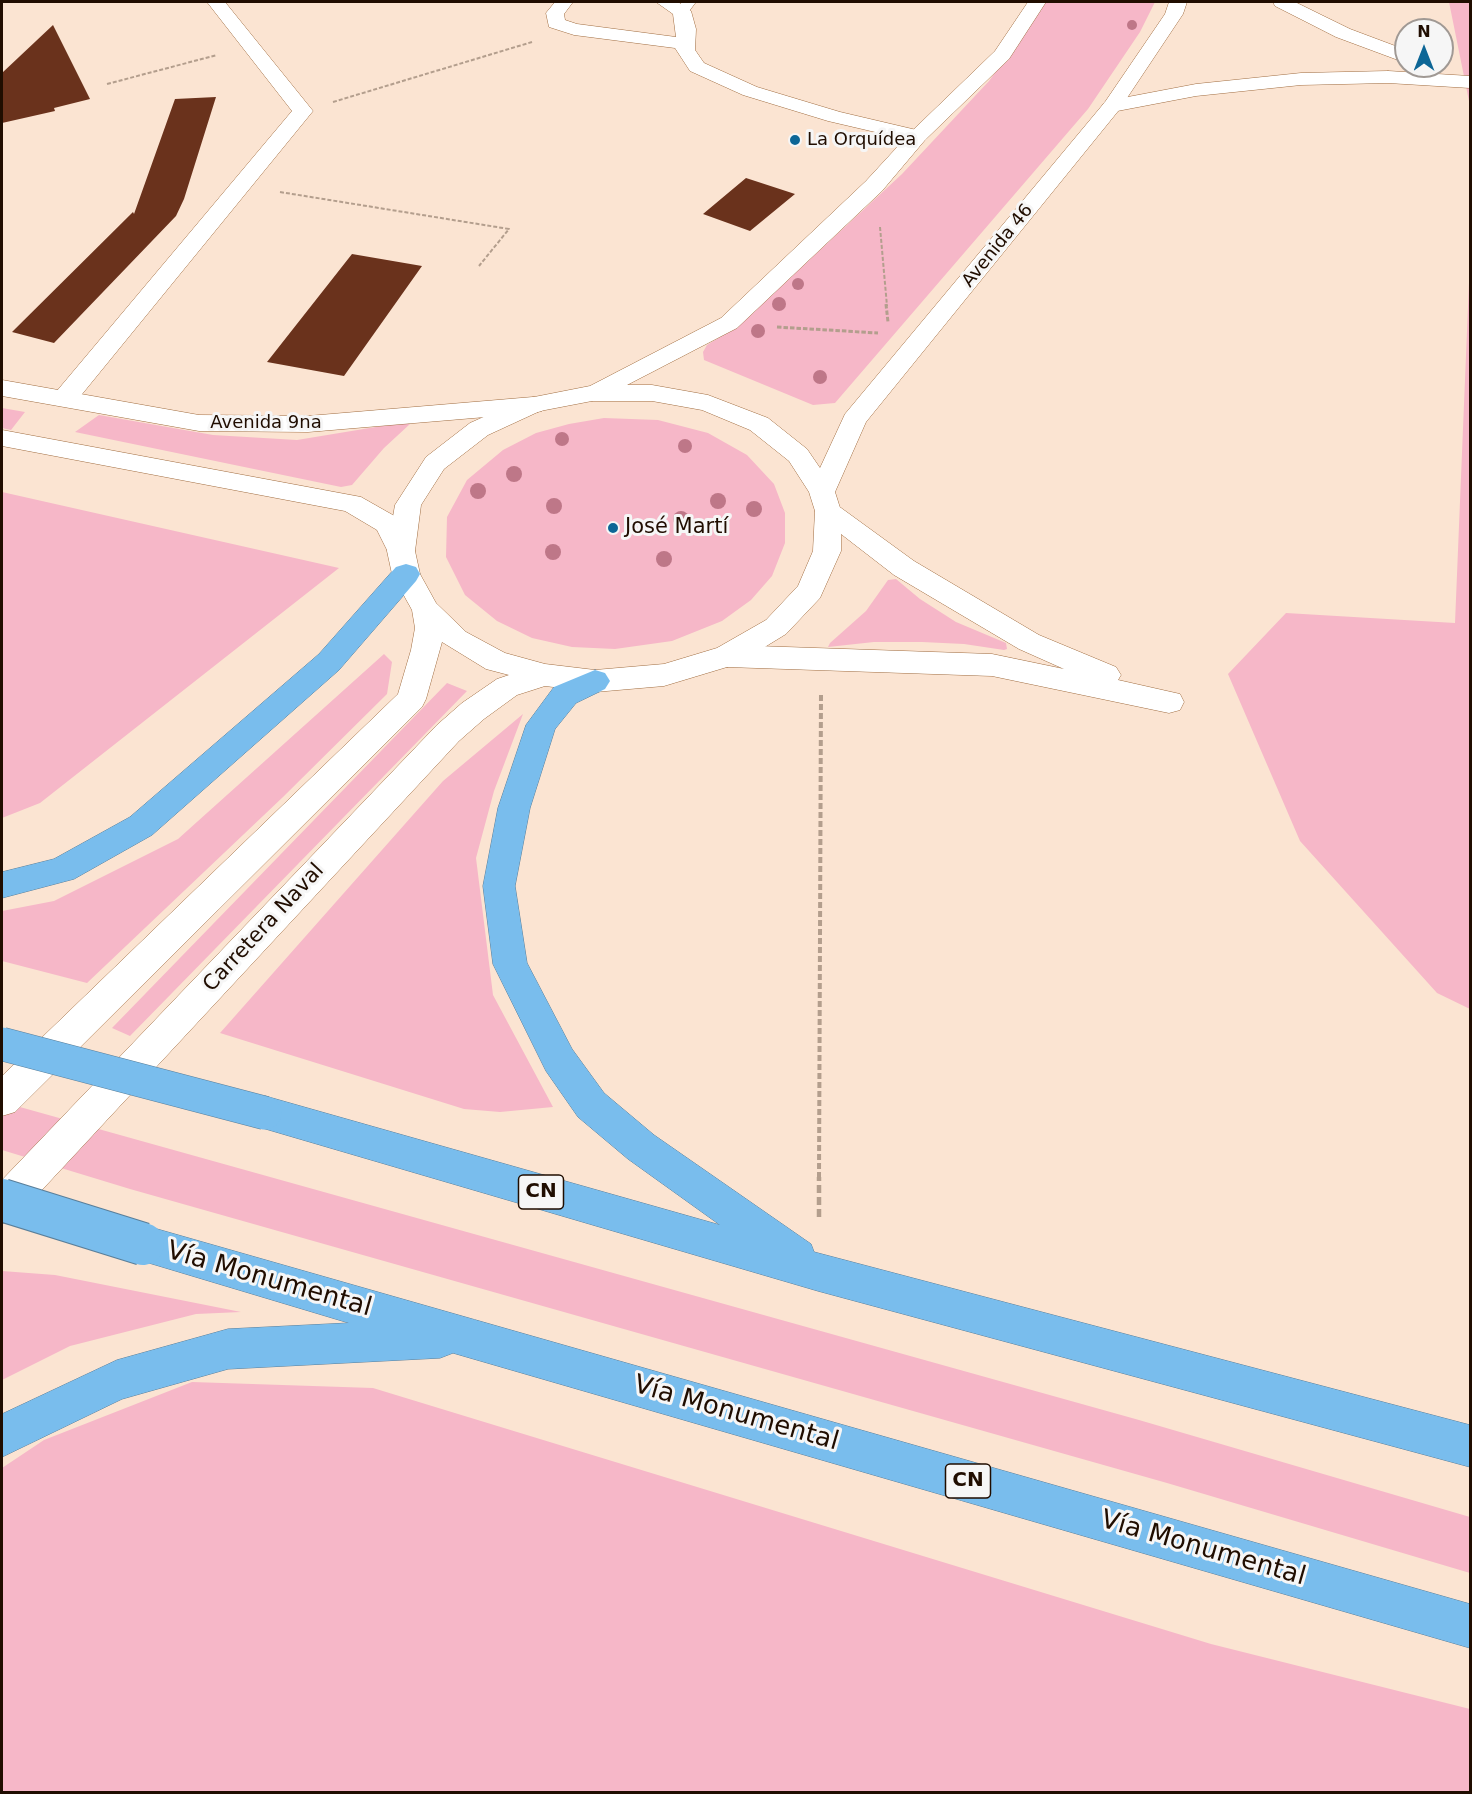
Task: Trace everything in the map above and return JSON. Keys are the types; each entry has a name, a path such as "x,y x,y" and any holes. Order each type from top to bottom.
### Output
{"highway":[{"path":"2,885 62,870 141,826 329,662 403,563"},
{"path":"595,681 565,695 541,725 514,808 499,886 510,964 559,1060 591,1105 641,1147 818,1272"},
{"name":"CN","path":"2,1044 265,1113 818,1272 1470,1446"},
{"name":"Vía Monumental","path":"2,1200 143,1244 1470,1626"},
{"path":"2,1436 117,1380 228,1349 466,1336"}],"main road":[{"path":"36,424 303,111 216,2"},
{"path":"564,2 555,13 556,23 574,29 685,44"},
{"path":"592,393 729,323 873,186 918,136 1002,55 1037,2"},
{"name":"Avenida 46","path":"825,502 854,420 1113,106 1174,14 1178,2"},
{"path":"1282,2 1343,33 1394,52"},
{"path":"679,5 686,29 685,50 697,67 750,91 835,117 918,136"},
{"path":"1454,74 1470,79"},
{"path":"1113,106 1196,90 1301,79 1388,77 1470,79"},
{"name":"Avenida 9na","path":"2,388 36,424 352,503 388,524 403,563 426,610"},
{"path":"403,563 408,505 435,464 478,429 534,405 592,393 652,393 697,401 708,403 759,424 798,454 825,502 904,568 1029,642 1169,702 992,665 727,656"},
{"name":"Avenida 9na","path":"36,424 308,424 534,405"},
{"path":"426,610 456,639 496,661 545,675 595,681 664,675 727,656 776,627 810,591 827,551 825,502"},
{"path":"2,1100 411,699 426,650 429,628 426,610"},
{"name":"Carretera Naval","path":"2,1206 448,733 473,711 507,687 545,675"}],"path":[{"path":"303,111 574,29"},
{"path":"107,84 251,46"},
{"path":"241,186 509,229 479,266"},
{"path":"873,186 877,199 889,334"},
{"path":"729,323 924,337"},
{"path":"818,1272 821,660"}],"shaded area":[{"path":"1046,2 1155,2 1140,32 1088,109 835,403 813,405 704,360 703,352 707,345 738,326 902,174 989,81"},
{"path":"1449,2 1470,2 1470,106 1454,18"},
{"path":"1470,258 1470,1009 1437,993 1300,841 1228,674 1286,613 1455,623"},
{"path":"2,408 25,412 11,430 2,428"},
{"path":"99,415 213,435 297,440 406,422 410,424 384,448 352,485 341,487 75,432"},
{"path":"604,418 658,420 708,433 747,455 774,484 785,513 785,543 772,576 751,600 722,621 672,641 615,649 572,647 532,638 497,621 465,595 446,557 447,517 467,480 503,450 536,433"},
{"path":"2,492 339,568 40,803 2,818"},
{"path":"896,579 920,599 956,622 1006,643 1007,649 922,642 874,642 828,647 866,611 888,580"},
{"path":"384,654 392,662 387,694 283,797 87,983 2,961 2,911 54,901 178,839"},
{"path":"447,683 467,691 130,1036 112,1028"},
{"path":"523,714 494,791 476,858 493,995 553,1107 500,1112 464,1109 220,1033 443,781"},
{"path":"2,1102 1139,1420 1470,1517 1470,1573 1167,1483 130,1189 2,1150"},
{"path":"2,1271 55,1275 241,1312 196,1314 70,1346 2,1380"},
{"path":"192,1382 373,1388 1211,1644 1470,1709 1470,1792 2,1792 2,1468 44,1440"}],"building":[{"path":"53,25 90,99 54,108 55,111 2,123 2,73"},
{"path":"216,97 184,199 176,216 54,343 12,332 133,212 134,214 175,99"},
{"path":"746,178 795,194 750,231 703,214"},
{"path":"352,254 422,266 344,376 267,362"}],"place":[{"name":"La Orquídea","path":"795,140"},
{"name":"José Martí","path":"613,528"}]}
